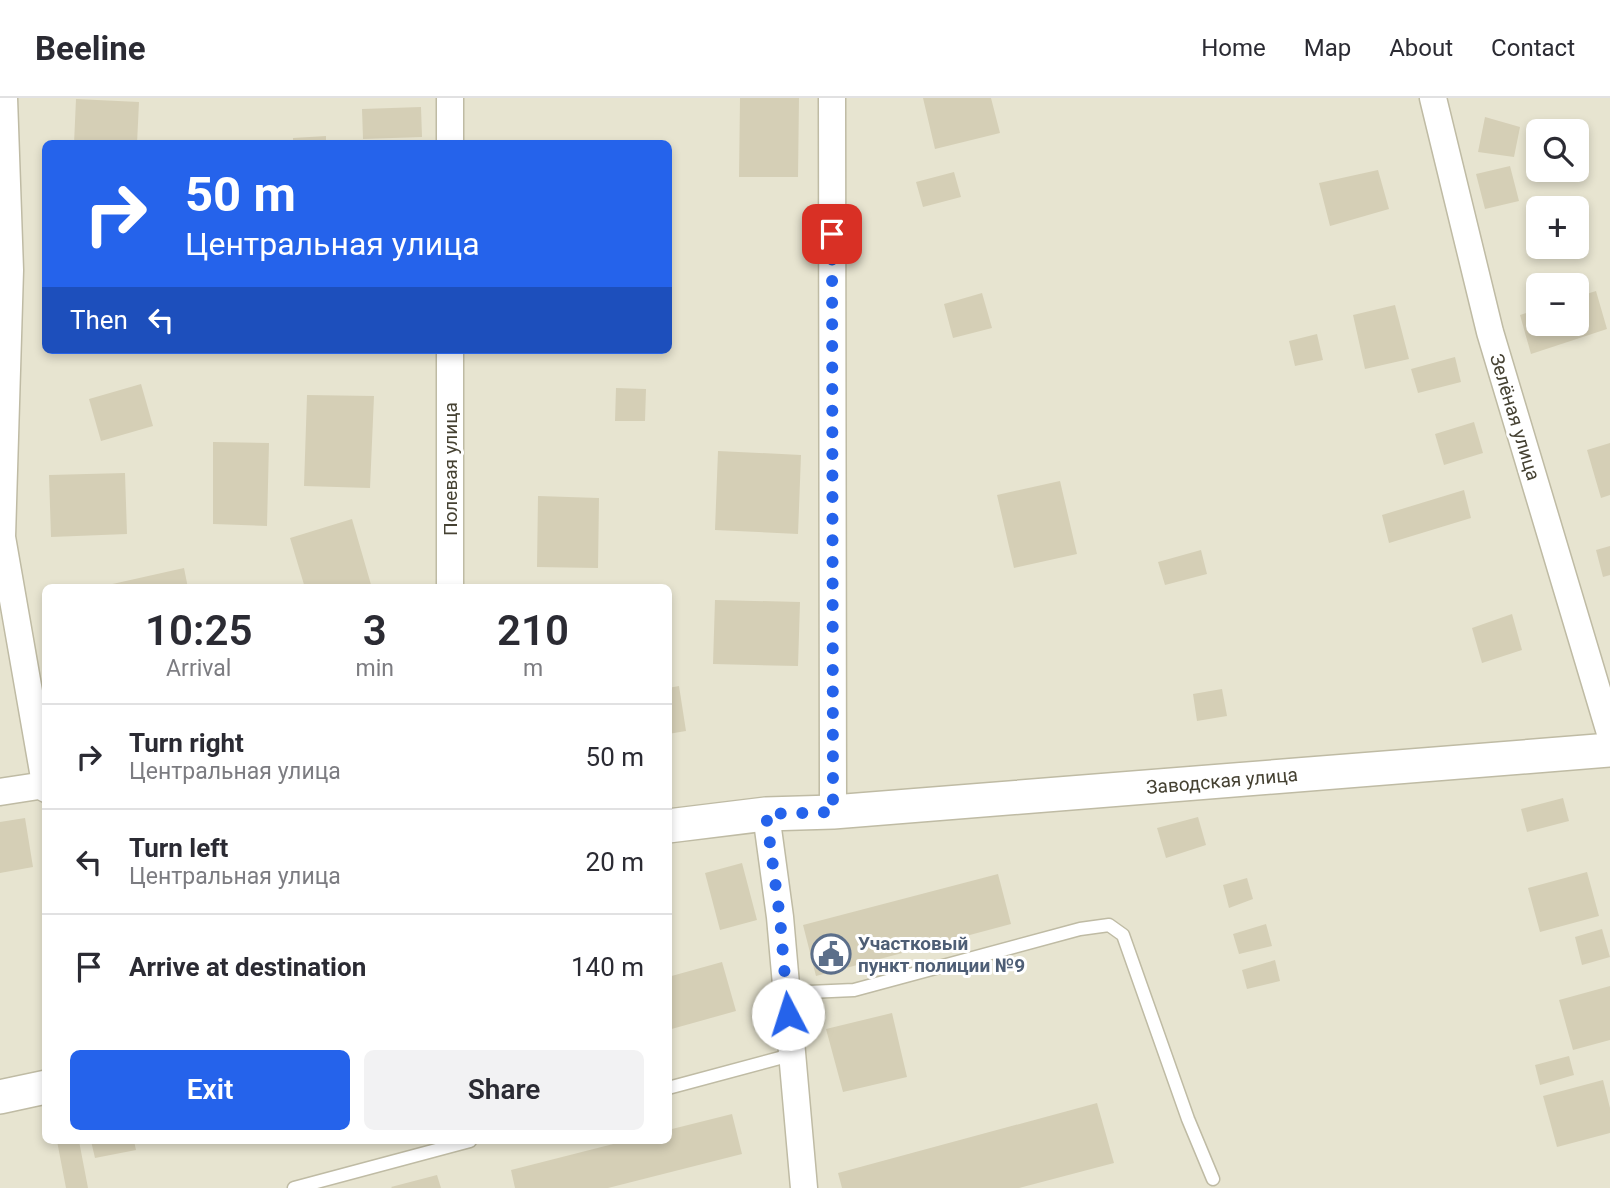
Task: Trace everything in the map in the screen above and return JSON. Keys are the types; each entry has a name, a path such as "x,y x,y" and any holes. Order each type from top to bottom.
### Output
{"street":[{"path":"4,98 10,270 4,356 2,537 42,770"},
{"path":"450,98 450,140"},
{"path":"832,98 833,812"},
{"name":"Зелёная улица","path":"1433,98 1490,332 1610,733"},
{"name":"Полевая улица","path":"450,354 450,584"},
{"name":"Заводская улица","path":"672,825 766,814 833,812 1610,750"},
{"path":"0,792 42,787"},
{"path":"766,814 780,918 804,1188"},
{"path":"0,1097 42,1088"}],"lane":[{"path":"786,993 854,990 1080,929 1109,925 1123,935 1188,1119 1213,1179"},
{"path":"672,1087 792,1055"},
{"path":"294,1188 459,1144"}],"shaded area":[{"path":"0,98 1610,98 1610,1188 0,1188"}],"building":[{"path":"740,98 799,98 798,177 739,177"},
{"path":"923,98 991,98 1000,133 935,149"},
{"path":"76,99 139,102 137,140 74,140"},
{"path":"421,107 422,137 363,139 362,109"},
{"path":"1485,117 1520,127 1514,157 1478,152"},
{"path":"326,136 326,140 293,140"},
{"path":"1510,166 1519,201 1485,209 1476,174"},
{"path":"1378,170 1389,209 1330,226 1319,183"},
{"path":"954,172 961,197 923,207 916,182"},
{"path":"1596,291 1607,329 1589,335 1589,293"},
{"path":"982,293 992,328 953,338 944,304"},
{"path":"1395,305 1409,359 1365,369 1353,315"},
{"path":"1526,313 1526,336 1586,336 1531,354 1520,315"},
{"path":"1317,334 1323,360 1295,366 1289,341"},
{"path":"1455,357 1461,382 1418,393 1411,369"},
{"path":"141,384 153,426 101,441 89,399"},
{"path":"616,388 646,389 645,421 615,421"},
{"path":"307,395 374,396 370,488 304,486"},
{"path":"1474,422 1483,453 1444,465 1435,434"},
{"path":"213,442 269,443 267,526 213,524"},
{"path":"1610,443 1610,495 1601,498 1587,450"},
{"path":"718,451 801,455 798,534 715,530"},
{"path":"125,473 127,534 51,537 49,475"},
{"path":"1060,481 1077,554 1014,568 997,495"},
{"path":"1464,490 1471,518 1389,543 1382,515"},
{"path":"538,496 599,498 598,568 537,567"},
{"path":"352,519 371,584 304,584 290,538"},
{"path":"1610,546 1610,575 1603,577 1596,550"},
{"path":"1201,550 1207,574 1165,585 1158,562"},
{"path":"184,568 187,584 112,584"},
{"path":"715,600 800,602 798,666 713,664"},
{"path":"1512,614 1522,650 1482,663 1472,628"},
{"path":"679,686 686,731 672,733 672,687"},
{"path":"1222,689 1227,716 1197,721 1193,694"},
{"path":"1563,798 1569,821 1527,832 1521,809"},
{"path":"1198,817 1206,845 1166,858 1157,828"},
{"path":"25,818 33,867 0,873 0,822"},
{"path":"742,863 757,920 720,930 705,873"},
{"path":"1587,872 1599,916 1540,932 1528,888"},
{"path":"998,874 1011,924 816,976 803,925"},
{"path":"1247,878 1253,899 1229,908 1223,885"},
{"path":"1266,924 1272,946 1239,954 1233,934"},
{"path":"1602,929 1610,957 1582,965 1575,937"},
{"path":"1275,960 1280,981 1247,989 1242,970"},
{"path":"722,962 736,1011 672,1029 672,976"},
{"path":"1610,986 1610,1040 1573,1050 1559,1000"},
{"path":"892,1013 907,1077 843,1092 826,1029"},
{"path":"1569,1056 1574,1075 1540,1085 1535,1065"},
{"path":"1603,1080 1610,1108 1610,1133 1557,1147 1543,1096"},
{"path":"1097,1103 1114,1163 1019,1188 842,1188 838,1173"},
{"path":"732,1114 742,1154 608,1188 515,1188 511,1170 613,1144 672,1144 672,1129"},
{"path":"58,1144 80,1144 88,1188 66,1188"},
{"path":"92,1144 135,1144 136,1150 95,1158"},
{"path":"437,1175 441,1188 391,1187"}],"place":[{"name":"Участковый пункт полиции №9","path":"831,954"}],"route":[{"path":"788,1014 780,918 766,814 833,812 832,234"}]}
